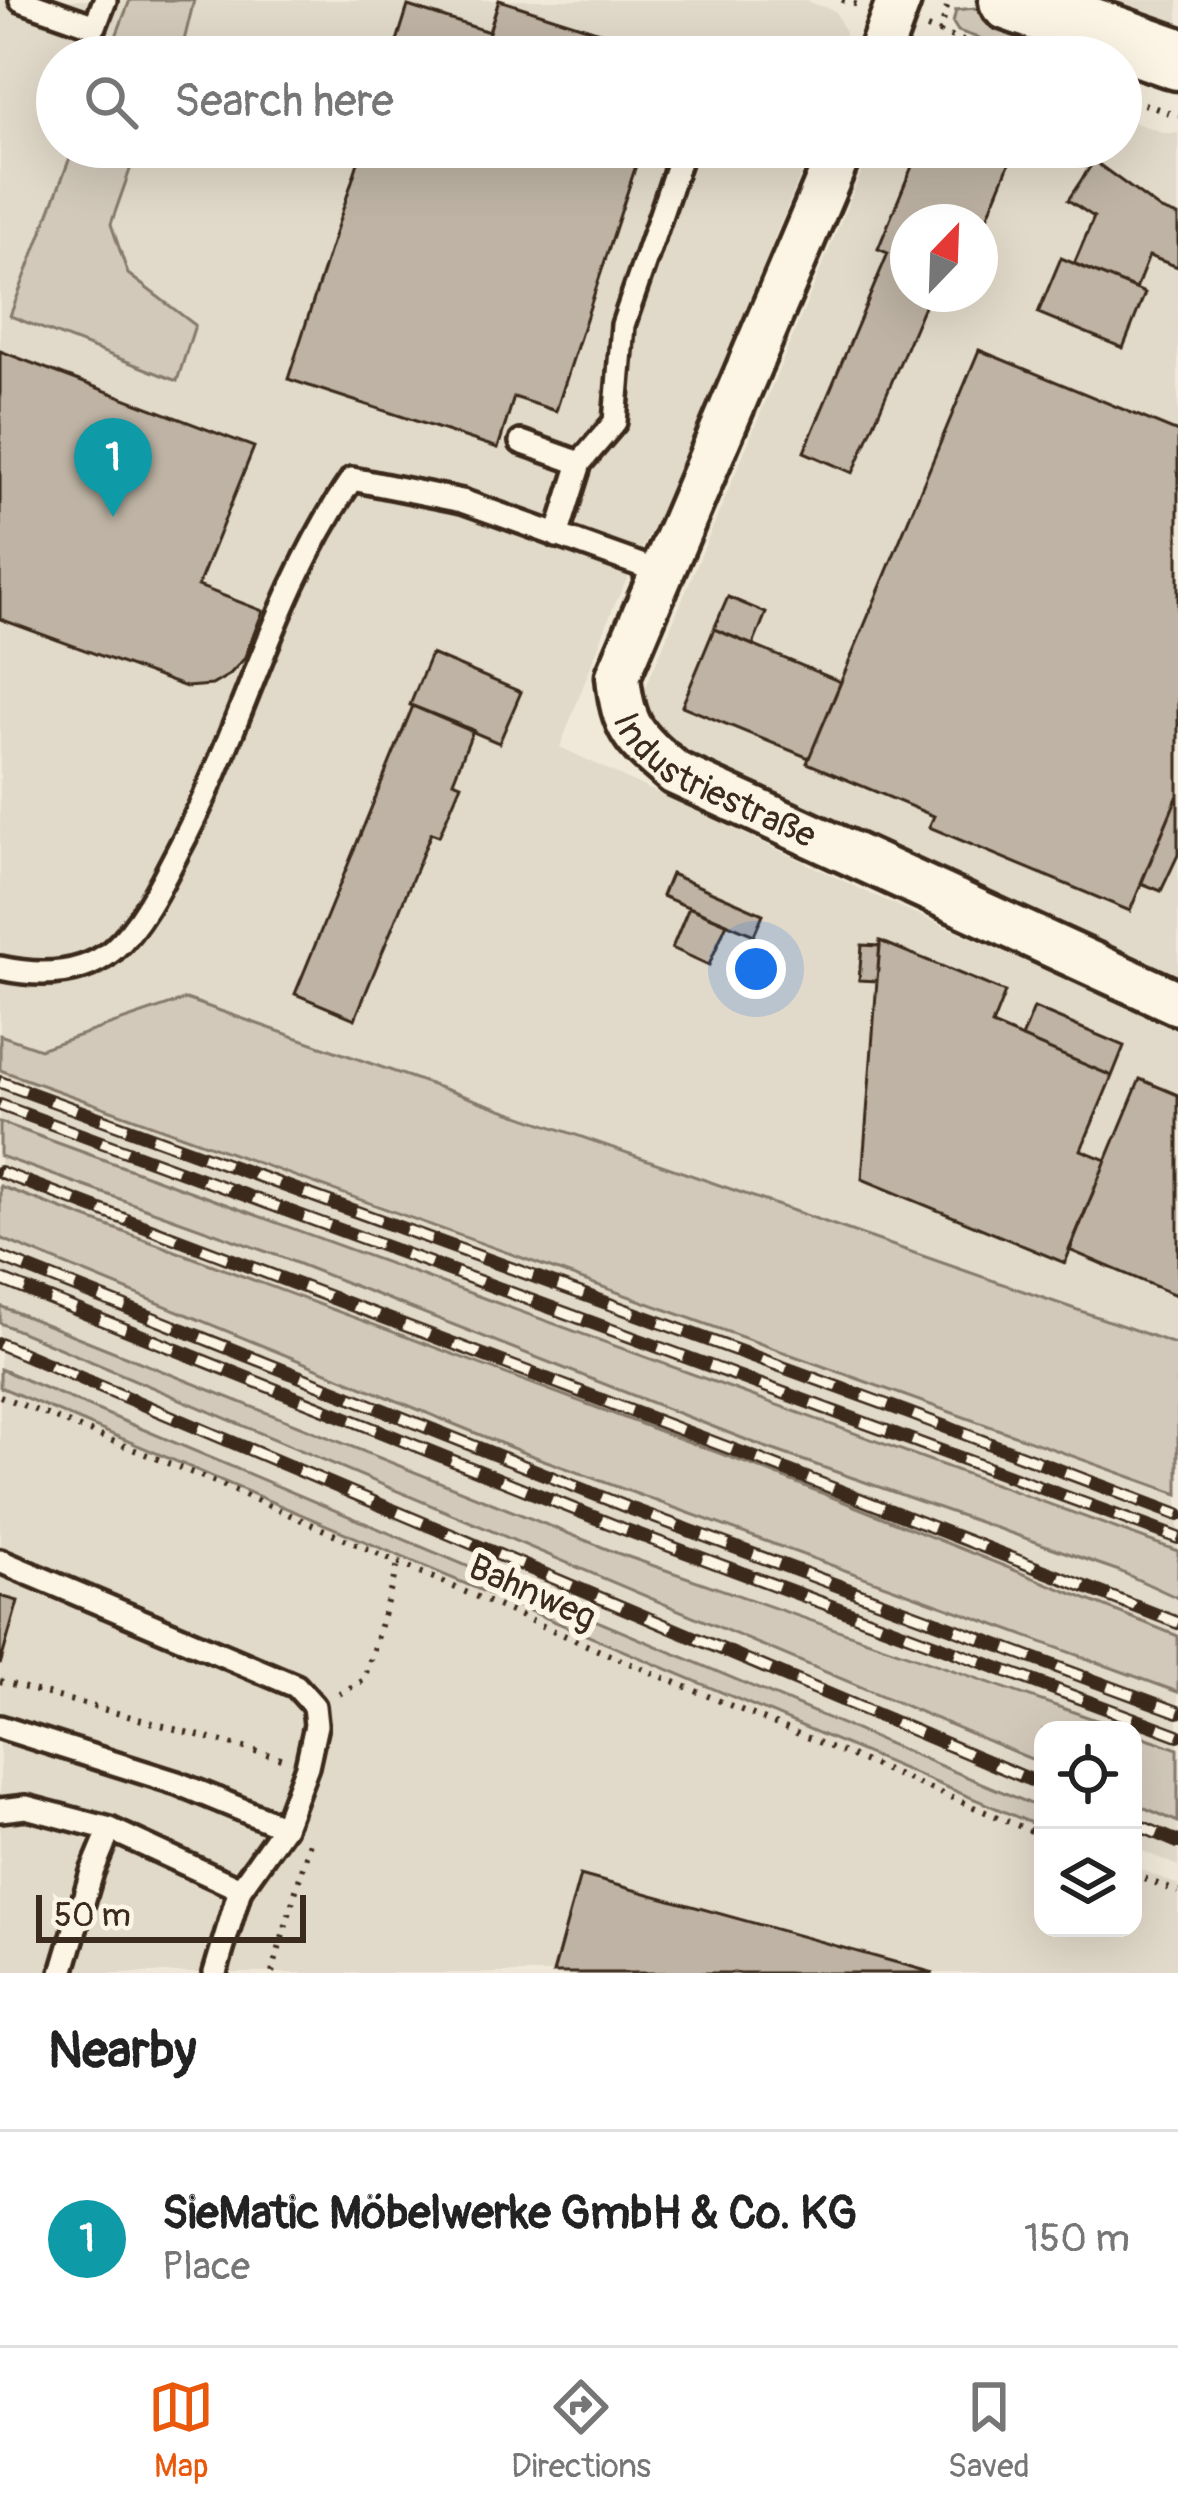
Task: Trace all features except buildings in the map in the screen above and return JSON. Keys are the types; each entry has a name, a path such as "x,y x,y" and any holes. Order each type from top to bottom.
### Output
{"main road":[{"path":"1010,0 1113,36"},
{"path":"1142,46 1178,59"}],"street":[{"path":"886,36 897,8"},
{"name":"Industriestraße","path":"833,168 618,676 621,710 632,737 675,773 1178,1003"}],"lane":[{"path":"21,0 95,26 105,0"},
{"path":"556,536 580,463 615,422 623,326 678,168"},
{"path":"521,442 580,463"},
{"path":"0,968 37,976 81,968 112,950 157,892 199,812 319,526 352,479 463,501 660,572"},
{"path":"0,1561 296,1686 314,1706 316,1725 307,1766 284,1827 240,1889 215,1973"},
{"path":"0,1727 177,1783 284,1827"},
{"path":"0,1810 26,1807 110,1828 240,1889"},
{"path":"62,1973 110,1828"}],"path":[{"path":"940,33 949,0"},
{"path":"897,8 949,36"},
{"path":"1142,103 1178,116"},
{"name":"Bahnweg","path":"0,1396 215,1482 600,1651 1034,1832"},
{"path":"333,1696 364,1680 399,1562"},
{"path":"0,1681 307,1766"},
{"path":"1142,1878 1178,1892"}],"shaded area":[{"path":"0,0 804,0 835,11 845,36 36,36 36,168 803,168 670,492 613,608 560,747 871,894 1178,1029 1178,1345 187,999 40,1049 0,1035"},
{"path":"130,0 194,0 185,36 116,36"},
{"path":"1087,0 1178,0 1178,32"},
{"path":"975,8 1050,36 972,36 958,31 953,23 956,10"},
{"path":"1142,125 1178,133 1178,983 665,743 650,716 644,691 863,168 1142,168"},
{"path":"66,168 131,168 111,224 128,274 195,325 177,381 10,316"},
{"path":"186,999 1178,1345 1178,1494 0,1070 0,1035 40,1049"},
{"path":"0,1070 1178,1494 1178,1866 1142,1851 1142,1721 1034,1721 1034,1805 0,1369"},
{"path":"0,1122 1178,1551 1178,1598 1119,1571 762,1446 281,1257 0,1156"},
{"path":"0,1186 762,1469 1178,1636 1178,1692 522,1452 0,1238"},
{"path":"0,1306 617,1553 1099,1721 1034,1721 1034,1760 0,1323"},
{"path":"0,1369 1034,1805 1034,1824 0,1387"},
{"path":"0,1387 1034,1824 1034,1937 1142,1937 1142,1870 1178,1885 1178,1973 0,1973"},
{"path":"1142,1736 1178,1749 1178,1822 1142,1807"}],"railway":[{"path":"0,1082 1178,1515"},
{"path":"0,1105 1178,1538"},
{"path":"0,1172 1178,1623"},
{"path":"0,1257 629,1508 1178,1712"},
{"path":"0,1279 621,1528 1178,1735"},
{"path":"0,1344 1034,1781"},
{"path":"1142,1827 1178,1842"}],"place":[{"name":"SieMatic Möbelwerke GmbH & Co. KG","path":"113,517"}]}
